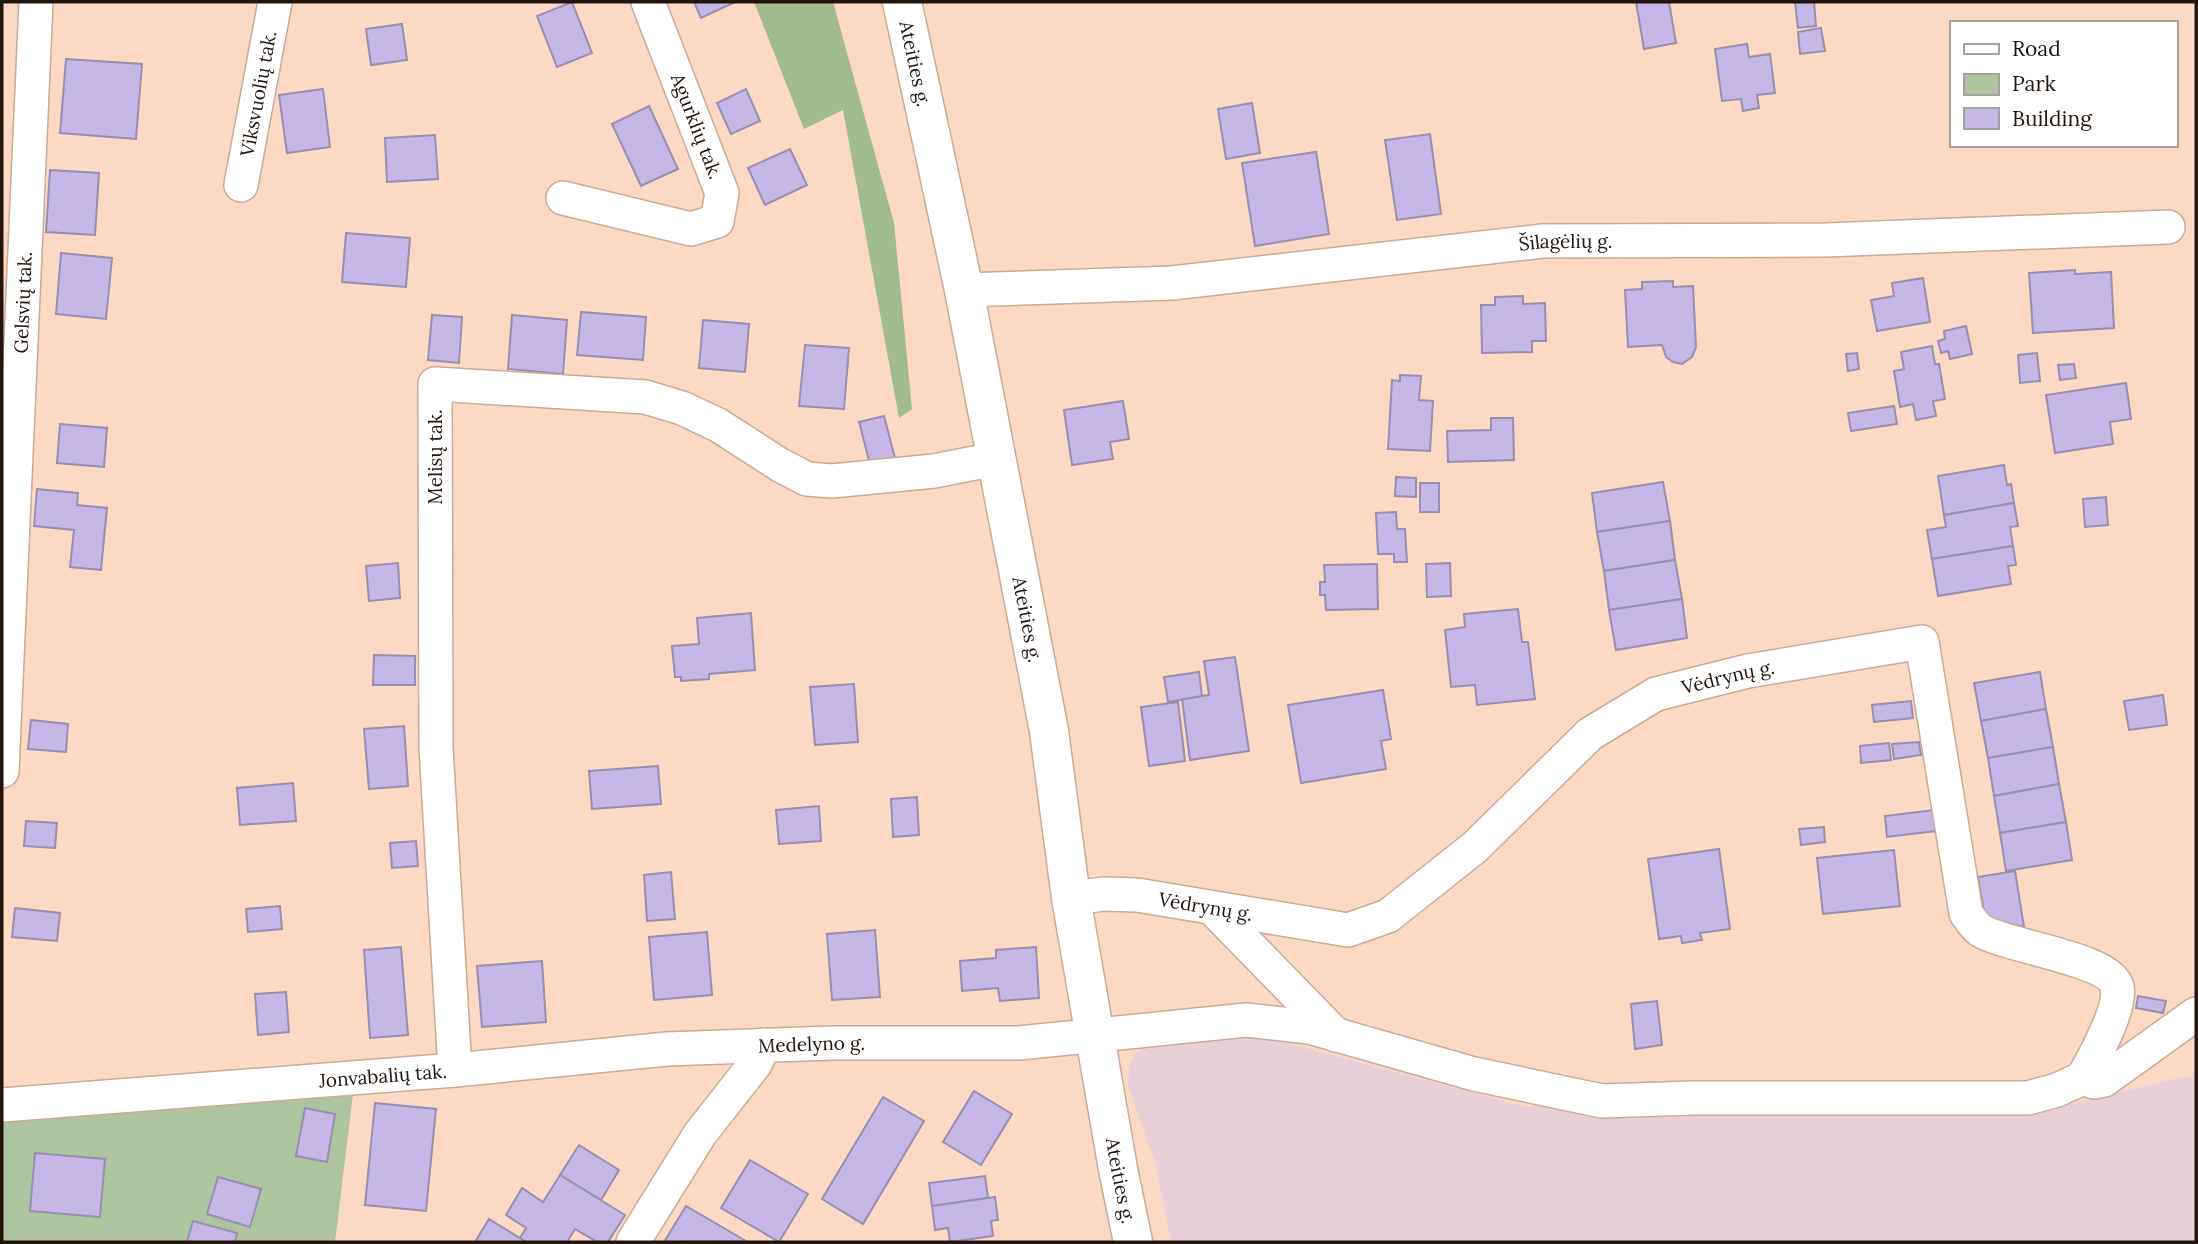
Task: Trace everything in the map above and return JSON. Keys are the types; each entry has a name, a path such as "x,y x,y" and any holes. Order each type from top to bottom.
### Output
{"street":[{"name":"Gelsvių tak.","path":"2,771 36,2"},
{"name":"Viksvuolių tak.","path":"241,185 275,2"},
{"name":"Agurklių tak.","path":"563,198 691,229 717,221 722,193 648,2"},
{"name":"Ateities g.","path":"902,2 964,290 1049,731 1071,898 1133,1242"},
{"name":"Šilagėlių g.","path":"964,290 1172,283 1543,242 1825,240 2168,227"},
{"name":"Melisų tak.","path":"455,1069 436,748 435,384 645,397 682,408 718,425 807,479 832,481 934,471 995,459"},
{"name":"Vėdrynų g.","path":"1071,898 1104,894 1137,895 1348,930 1388,916 1475,848 1590,734 1656,694 1748,671 1923,642 1966,913 1977,928 1994,937 2108,973 2117,987 2115,1006 2103,1041 2083,1078"},
{"path":"1212,908 1336,1035"},
{"name":"Medelyno g.","path":"633,1242 701,1134 755,1063 764,1045 831,1042 1019,1043 1246,1020 1309,1027 1474,1074 1602,1101 1693,1098 2028,1098 2057,1090 2083,1078 2094,1082 2104,1080 2196,1014"},
{"name":"Jonvabalių tak.","path":"2,1105 455,1069 667,1049 764,1045"}],"shaded area":[{"path":"1235,1029 1522,1106 1691,1113 2072,1104 2186,1076 2196,1080 2196,1242 1171,1242 1155,1161 1128,1087 1129,1066 1135,1055 1146,1045"}],"green space":[{"path":"754,2 833,2 894,223 912,409 899,418 843,110 804,129"},
{"path":"355,1078 335,1242 2,1242 2,1105"}],"building":[{"path":"572,2 592,53 557,67 537,16"},
{"path":"694,2 735,2 701,18"},
{"path":"1636,2 1669,2 1676,43 1644,49"},
{"path":"1795,2 1814,2 1816,26 1798,28"},
{"path":"402,24 407,60 371,65 366,29"},
{"path":"1821,28 1825,51 1800,54 1798,32"},
{"path":"1747,44 1749,57 1770,54 1775,93 1757,95 1759,108 1743,111 1741,99 1722,101 1715,49"},
{"path":"66,59 142,64 136,139 60,133"},
{"path":"323,89 330,147 287,153 279,95"},
{"path":"746,89 760,121 731,134 717,103"},
{"path":"1252,103 1260,153 1226,159 1218,109"},
{"path":"649,106 678,169 641,186 612,124"},
{"path":"1430,134 1441,214 1397,220 1385,140"},
{"path":"435,135 438,179 387,182 385,138"},
{"path":"790,149 807,185 765,205 748,168"},
{"path":"1316,152 1329,234 1255,246 1242,163"},
{"path":"50,170 99,173 95,235 46,232"},
{"path":"346,233 410,238 406,287 342,282"},
{"path":"61,253 112,258 106,319 56,314"},
{"path":"2075,270 2075,274 2111,272 2114,328 2033,333 2029,273"},
{"path":"1923,278 1930,322 1877,331 1871,300 1894,296 1892,283"},
{"path":"1673,281 1673,287 1693,286 1696,347 1692,357 1682,364 1666,357 1662,345 1628,347 1625,290 1642,289 1642,282"},
{"path":"1523,296 1523,304 1545,303 1546,341 1532,341 1532,352 1482,353 1481,305 1495,305 1495,297"},
{"path":"581,312 646,317 643,360 577,355"},
{"path":"432,315 462,317 459,363 428,360"},
{"path":"512,315 567,320 563,374 508,369"},
{"path":"703,320 749,324 745,372 699,368"},
{"path":"1966,326 1972,354 1950,359 1948,351 1941,353 1938,341 1945,339 1944,331"},
{"path":"805,345 849,348 844,409 799,406"},
{"path":"1932,346 1935,364 1939,364 1945,399 1933,401 1936,416 1916,420 1913,404 1900,407 1894,371 1904,369 1901,352"},
{"path":"1857,353 1859,369 1848,371 1846,354"},
{"path":"2037,353 2040,381 2020,383 2018,355"},
{"path":"2074,364 2076,378 2060,380 2058,365"},
{"path":"1400,375 1421,376 1419,400 1433,401 1430,451 1388,449 1392,380 1400,381"},
{"path":"2126,383 2131,419 2110,422 2113,444 2055,453 2046,395"},
{"path":"1123,401 1129,439 1110,442 1113,459 1072,465 1064,410"},
{"path":"1894,406 1897,424 1851,431 1848,413"},
{"path":"884,416 895,458 870,464 859,422"},
{"path":"1491,418 1513,418 1514,460 1448,462 1447,431 1491,430"},
{"path":"60,424 107,428 104,467 57,463"},
{"path":"2004,465 2007,485 2011,484 2014,503 1944,515 1938,476"},
{"path":"1396,477 1416,478 1416,497 1395,496"},
{"path":"1663,482 1670,521 1597,532 1592,493"},
{"path":"1420,483 1439,483 1439,512 1420,512"},
{"path":"37,489 78,493 77,505 107,508 101,570 70,567 74,530 34,526"},
{"path":"2106,497 2108,525 2085,527 2083,499"},
{"path":"2014,503 2018,526 2010,527 2013,546 1932,559 1927,530 1946,527 1944,515"},
{"path":"1396,512 1397,529 1405,529 1407,562 1394,562 1394,554 1378,554 1376,513"},
{"path":"1670,521 1675,560 1604,571 1597,532"},
{"path":"2013,546 2016,565 2008,566 2011,584 1938,596 1932,559"},
{"path":"1675,560 1682,599 1609,610 1604,571"},
{"path":"398,563 400,598 369,601 366,566"},
{"path":"1450,563 1451,596 1427,597 1426,564"},
{"path":"1377,564 1378,609 1326,610 1325,595 1320,595 1320,582 1325,582 1324,565"},
{"path":"1682,599 1687,638 1616,650 1609,610"},
{"path":"1518,609 1522,642 1528,642 1535,699 1477,705 1475,685 1451,687 1445,630 1465,627 1464,614"},
{"path":"751,613 755,670 709,674 709,679 681,681 681,677 675,677 672,646 699,644 697,618"},
{"path":"374,655 415,656 415,685 373,685"},
{"path":"1235,657 1249,751 1190,760 1182,699 1209,695 1204,661"},
{"path":"1199,672 1202,696 1168,702 1164,677"},
{"path":"2040,672 2046,709 1981,721 1974,683"},
{"path":"854,684 858,742 815,745 810,687"},
{"path":"1383,690 1391,739 1381,741 1386,769 1301,783 1288,705"},
{"path":"2163,695 2167,725 2129,730 2124,701"},
{"path":"1911,701 1913,718 1874,722 1872,705"},
{"path":"1178,702 1185,761 1149,766 1141,707"},
{"path":"2046,709 2053,747 1988,758 1981,721"},
{"path":"31,720 68,724 66,752 28,749"},
{"path":"404,726 408,786 369,789 364,729"},
{"path":"1919,742 1921,755 1894,759 1892,744"},
{"path":"1889,743 1891,760 1861,763 1860,746"},
{"path":"2053,747 2059,784 1994,796 1988,758"},
{"path":"658,766 661,804 592,809 589,771"},
{"path":"293,783 296,821 240,825 237,788"},
{"path":"2059,784 2066,822 2000,833 1994,796"},
{"path":"917,797 919,835 893,837 891,799"},
{"path":"819,806 821,841 779,844 776,810"},
{"path":"1934,810 1937,831 1887,837 1885,816"},
{"path":"26,821 57,823 55,848 24,846"},
{"path":"2066,822 2072,860 2006,871 2000,833"},
{"path":"1824,827 1825,842 1801,845 1799,829"},
{"path":"416,841 418,866 392,868 390,843"},
{"path":"1719,849 1730,929 1700,933 1702,940 1682,943 1681,936 1659,939 1648,859"},
{"path":"1894,850 1900,906 1823,914 1817,858"},
{"path":"2015,871 2024,927 1985,919 1978,877"},
{"path":"671,872 675,919 647,921 644,875"},
{"path":"280,906 282,929 248,932 246,909"},
{"path":"15,908 60,913 57,941 12,937"},
{"path":"875,930 880,997 832,1000 827,934"},
{"path":"707,932 712,995 654,1000 649,937"},
{"path":"401,947 408,1035 370,1038 364,950"},
{"path":"1036,947 1039,998 1000,1001 998,988 962,991 960,961 996,958 996,950"},
{"path":"542,961 546,1022 482,1027 477,966"},
{"path":"286,992 289,1032 258,1035 255,994"},
{"path":"2138,996 2166,1001 2163,1013 2136,1008"},
{"path":"1657,1001 1662,1045 1635,1049 1631,1004"},
{"path":"974,1091 1012,1114 981,1165 943,1142"},
{"path":"883,1097 924,1121 863,1224 822,1199"},
{"path":"375,1103 436,1109 426,1211 365,1205"},
{"path":"305,1108 335,1114 327,1162 296,1156"},
{"path":"579,1145 619,1170 601,1200 560,1175"},
{"path":"35,1153 105,1159 100,1217 30,1211"},
{"path":"750,1160 808,1194 779,1242 721,1208"},
{"path":"560,1175 625,1215 608,1242 597,1242 575,1229 567,1242 526,1242 520,1238 526,1228 506,1215 522,1188 543,1202"},
{"path":"985,1176 988,1198 932,1206 929,1183"},
{"path":"218,1177 261,1189 250,1227 207,1214"},
{"path":"995,1197 998,1220 991,1221 993,1236 950,1242 948,1228 935,1230 932,1206"},
{"path":"686,1206 746,1241 664,1242"},
{"path":"489,1219 520,1238 526,1242 475,1242"},
{"path":"193,1221 237,1233 235,1242 187,1242"}]}
